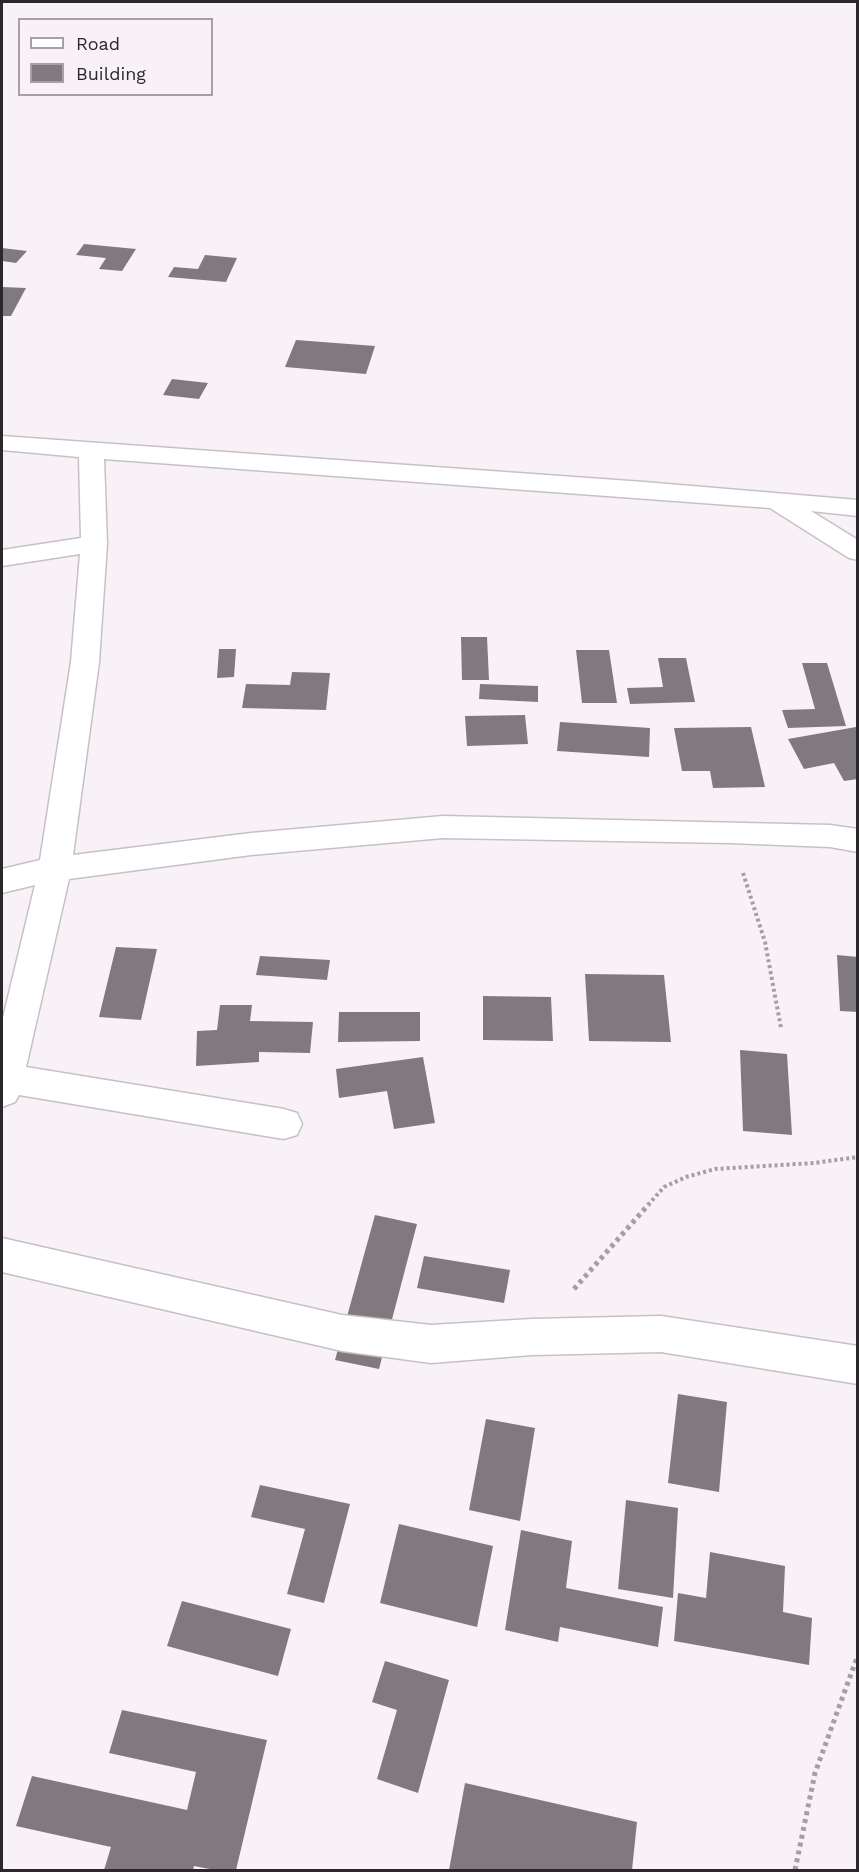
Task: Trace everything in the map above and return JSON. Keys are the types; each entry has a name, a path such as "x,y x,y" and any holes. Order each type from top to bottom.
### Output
{"street":[{"path":"2,443 245,463 490,478 858,508"},
{"path":"91,451 94,544 85,662 55,869 4,1085 284,1124"},
{"path":"774,500 858,552"},
{"path":"2,558 94,544"},
{"path":"2,881 55,869 251,844 443,827 730,832 830,836 858,841"},
{"path":"2,1255 342,1333 431,1344 532,1337 661,1334 858,1365"}],"path":[{"path":"730,832 765,942 781,1028"},
{"path":"532,1337 664,1187 686,1177 715,1169 814,1163 858,1157"},
{"path":"795,1870 815,1773 858,1655"}],"building":[{"path":"84,244 136,249 122,271 99,269 106,258 76,255"},
{"path":"2,248 27,251 16,263 2,261"},
{"path":"205,255 237,258 226,282 168,277 174,267 198,269"},
{"path":"2,287 26,288 11,316 2,316"},
{"path":"296,340 375,346 366,374 285,367"},
{"path":"172,379 208,383 199,399 163,395"},
{"path":"461,637 487,637 489,680 462,680"},
{"path":"219,649 236,649 234,677 217,678"},
{"path":"576,650 609,650 617,703 582,703"},
{"path":"658,658 686,658 695,702 630,704 627,688 663,687"},
{"path":"802,663 827,663 846,726 788,728 782,710 815,709"},
{"path":"292,672 330,673 326,710 242,708 246,684 290,685"},
{"path":"480,684 538,686 538,702 479,699"},
{"path":"525,715 528,744 467,746 465,716"},
{"path":"560,722 650,728 649,757 557,751"},
{"path":"751,727 765,787 713,788 710,771 682,771 674,728"},
{"path":"856,727 858,779 844,781 834,763 804,769 788,739"},
{"path":"116,947 157,949 141,1020 99,1017"},
{"path":"837,955 858,957 858,1012 840,1011"},
{"path":"260,956 330,960 327,980 256,975"},
{"path":"585,974 664,975 671,1042 589,1041"},
{"path":"483,996 551,997 553,1041 483,1040"},
{"path":"220,1005 252,1005 250,1021 313,1022 310,1053 259,1052 259,1062 196,1066 197,1031 217,1030"},
{"path":"339,1012 420,1012 420,1041 338,1042"},
{"path":"740,1050 787,1054 792,1135 743,1131"},
{"path":"423,1057 435,1123 394,1129 387,1091 339,1098 336,1069"},
{"path":"375,1215 417,1224 379,1369 335,1360"},
{"path":"424,1256 510,1270 504,1303 417,1288"},
{"path":"678,1394 727,1402 719,1492 668,1483"},
{"path":"486,1419 535,1428 520,1521 469,1510"},
{"path":"260,1485 350,1504 324,1603 287,1594 305,1529 251,1517"},
{"path":"626,1500 678,1508 673,1598 618,1589"},
{"path":"399,1524 493,1546 477,1627 380,1603"},
{"path":"521,1530 572,1541 566,1588 663,1607 658,1647 560,1627 558,1642 505,1630"},
{"path":"710,1552 785,1566 783,1612 812,1618 809,1665 674,1641 678,1593 706,1598"},
{"path":"182,1601 291,1629 278,1676 167,1646"},
{"path":"385,1661 449,1680 418,1793 377,1779 397,1710 372,1702"},
{"path":"122,1710 267,1740 236,1870 215,1870 194,1866 193,1870 104,1870 111,1847 16,1826 32,1776 187,1810 196,1772 109,1753"},
{"path":"465,1783 637,1822 632,1870 449,1870"}]}
